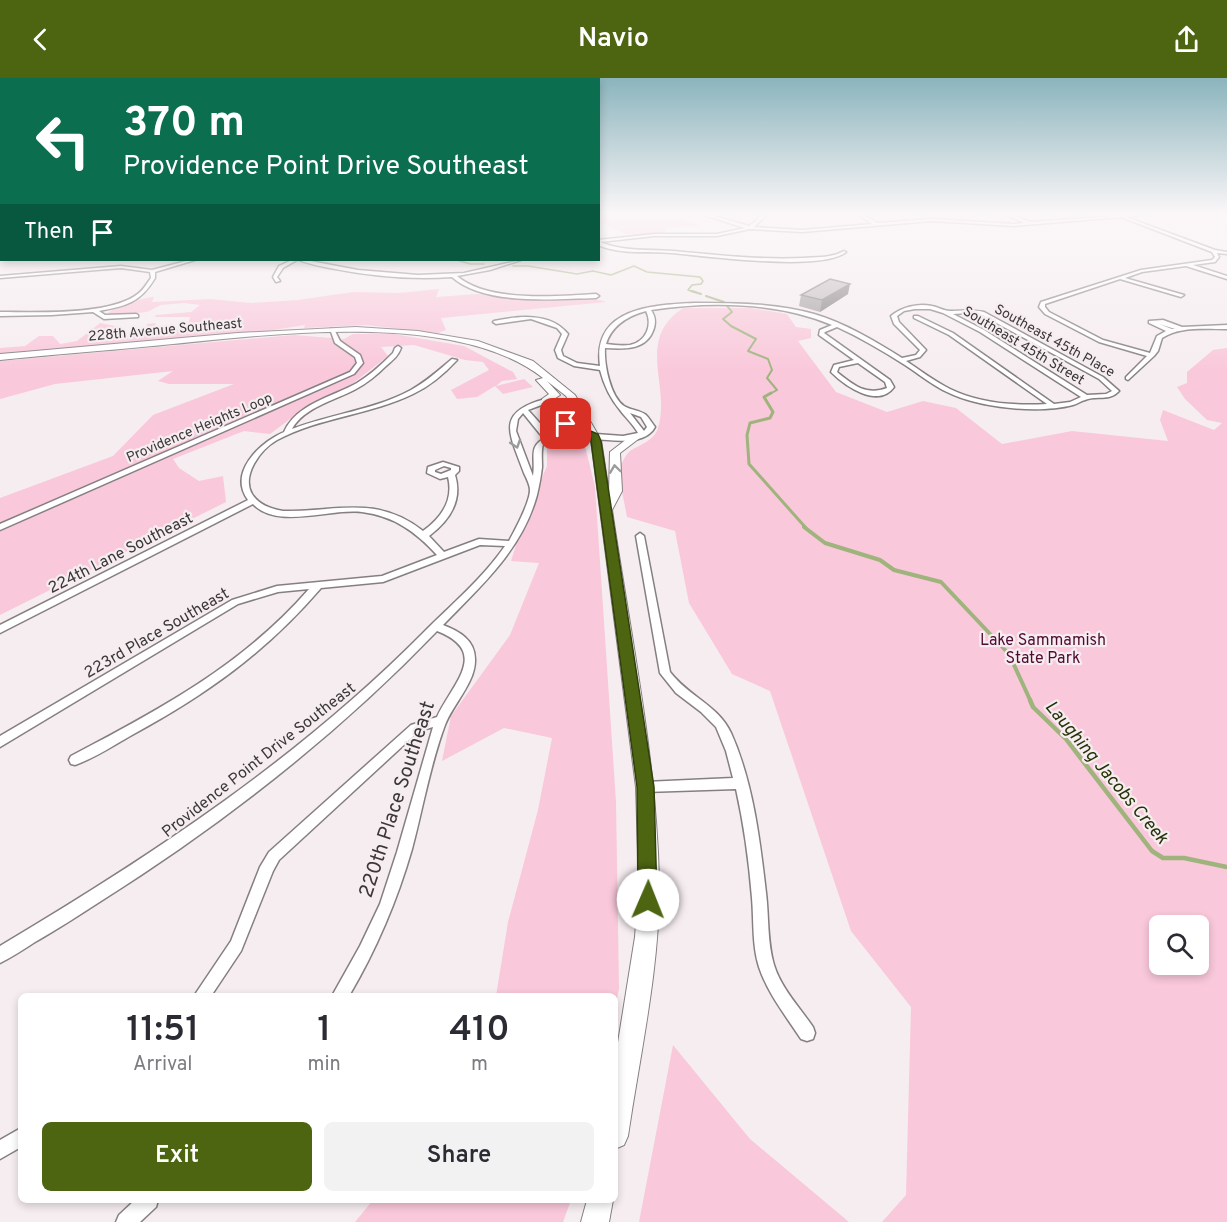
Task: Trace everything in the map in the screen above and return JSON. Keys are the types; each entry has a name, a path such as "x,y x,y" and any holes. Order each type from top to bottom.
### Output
{"main road":[{"name":"228th Avenue Southeast","path":"0,357 332,330 384,329 456,339 498,351 537,369 572,396 595,436 645,787 649,882 645,937 618,1116"},
{"path":"537,369 537,376 555,395 546,401"},
{"path":"606,510 616,491 615,452 639,436"},
{"path":"595,1222 599,1203"}],"street":[{"path":"81,270 85,266"},
{"path":"0,277 128,267 152,271 169,266"},
{"path":"278,281 275,277 278,270 285,266"},
{"path":"338,266 365,271 360,274 371,275 377,272 415,277 454,276 493,266"},
{"path":"1152,355 1095,339 1047,313 1042,307 1043,303 1048,300 1083,291 1141,271 1170,266"},
{"path":"1192,266 1227,278"},
{"path":"0,314 94,310 121,304 140,296 153,278 152,271"},
{"path":"454,276 462,284 494,292 550,297 596,296"},
{"path":"1120,278 1181,295"},
{"path":"523,409 543,432 552,436 566,430 595,436 639,436 638,424 612,394 603,368 602,346 620,320 632,313 683,305 750,306 793,310 837,325 865,338 939,385 965,397 1000,404 1051,405 1071,404 1086,397"},
{"path":"901,360 918,356 923,350 896,323 893,318 895,314 905,309 919,307 948,313"},
{"path":"602,346 631,346 641,342 654,323 653,316 648,309"},
{"path":"94,310 104,317 136,316"},
{"name":"Southeast 45th Place","path":"948,313 965,310 981,313 1116,390 1110,395 1086,397"},
{"name":"Southeast 45th Street","path":"948,313 976,327 1086,397"},
{"path":"496,322 531,317 559,327 566,334 558,350 560,357 576,365 603,368"},
{"path":"916,318 951,334 1051,405"},
{"path":"1171,331 1151,322 1159,321 1182,329"},
{"path":"837,325 822,331 821,334 888,381 891,387 885,392 874,394 857,391 833,371 836,366 857,361"},
{"path":"951,334 955,331 976,327"},
{"path":"1128,378 1152,355 1159,337 1182,329 1227,327"},
{"name":"Providence Heights Loop","path":"0,527 352,373 360,363 358,356 337,342 332,330"},
{"path":"287,433 292,422 313,408 365,381 396,354 398,348"},
{"path":"442,556 423,536 402,521 363,510 287,514 269,510 253,501 245,486 248,471 266,445 287,433 329,418 391,403 438,376 454,360"},
{"path":"533,486 512,431 512,424 523,409 546,401 566,430"},
{"name":"Providence Point Drive Southeast","path":"0,955 156,859 242,797 351,710 396,669 512,544 526,518 537,471 538,446 552,436"},
{"path":"423,536 436,527 451,507 455,490 451,474"},
{"name":"224th Lane Southeast","path":"0,629 253,501"},
{"path":"640,536 665,673 678,692 718,720 735,759 759,893 765,962 770,976 807,1033"},
{"name":"223rd Place Southeast","path":"0,742 235,602 267,591 383,579 479,542 512,544"},
{"path":"75,760 178,704 212,682 267,638 291,616 318,585"},
{"name":"220th Place Southeast","path":"342,993 356,971 385,910 442,720 466,675 470,659 465,641 437,627"},
{"path":"204,993 236,946 267,867 274,856 415,728 442,720"},
{"path":"645,787 740,783"},
{"path":"0,1150 18,1139"},
{"path":"126,1222 147,1203"}],"green space":[{"path":"439,289 436,297 478,294 606,302 441,318 446,330 438,333 365,325 304,328 305,325 267,331 0,354 0,348 25,346 39,336 53,336 60,344 77,341 100,323 120,327 115,332 116,336 125,338 146,333 147,324 155,323 157,330 176,330 188,325 190,317 155,317 156,315 191,312 200,305 184,303 161,305 147,312 120,315 108,313 124,304 154,297 152,302 210,299 251,303 298,300 353,292 399,293"},
{"name":"Lake Sammamish State Park","path":"683,308 751,308 787,314 796,327 811,329 811,338 798,341 836,392 887,412 923,401 956,408 1002,444 1072,431 1168,441 1160,420 1163,410 1214,430 1222,423 1207,420 1185,399 1177,387 1187,383 1187,372 1213,350 1227,348 1227,1222 882,1222 906,1195 911,1007 851,931 770,691 732,674 689,603 675,531 627,517 618,471 628,453 650,439 658,428 661,396 657,349 661,334 669,321"},
{"path":"353,334 394,334 464,346 513,372 517,379 502,381 496,386 524,379 533,387 503,394 495,386 477,397 457,399 451,390 489,370 483,362 465,360 414,345 381,347 388,356 352,384 302,410 270,434 244,431 173,459 179,468 199,481 223,476 226,502 0,615 0,498 113,456 153,415 234,384 169,384 158,381 173,371 55,384 0,399 0,361 294,335 344,339"},
{"path":"559,438 584,442 595,487 616,802 618,994 496,993 508,922 538,810 552,738 504,728 442,761 451,716 510,635 539,563 511,561 524,520 547,466 547,442"},
{"path":"673,1045 750,1139 849,1222 639,1222"},
{"path":"371,1203 570,1203 563,1222 355,1222"}],"building":[{"path":"830,279 850,284 822,300 801,295"}],"waterway":[{"name":"Laughing Jacobs Creek","path":"530,266 577,274 593,271 611,275 633,266"},
{"name":"Laughing Jacobs Creek","path":"635,266 647,272 700,277 703,281 701,284 692,285 688,290 696,292"},
{"name":"Laughing Jacobs Creek","path":"691,291 701,294"},
{"name":"Laughing Jacobs Creek","path":"706,296 724,302 732,312 723,319 731,326 756,339 748,351 768,359 772,370 767,378 777,390 768,395"},
{"name":"Laughing Jacobs Creek","path":"771,393 764,397 773,412 770,418 750,423 747,435 749,464 806,528"},
{"name":"Laughing Jacobs Creek","path":"804,527 825,543 880,560 894,570 941,582 1009,654 1031,702"},
{"name":"Laughing Jacobs Creek","path":"1030,700 1033,707 1066,739 1152,851 1163,858 1184,858 1227,867"}],"route":[{"path":"566,424 595,436 596,441 645,787 648,900"}]}
